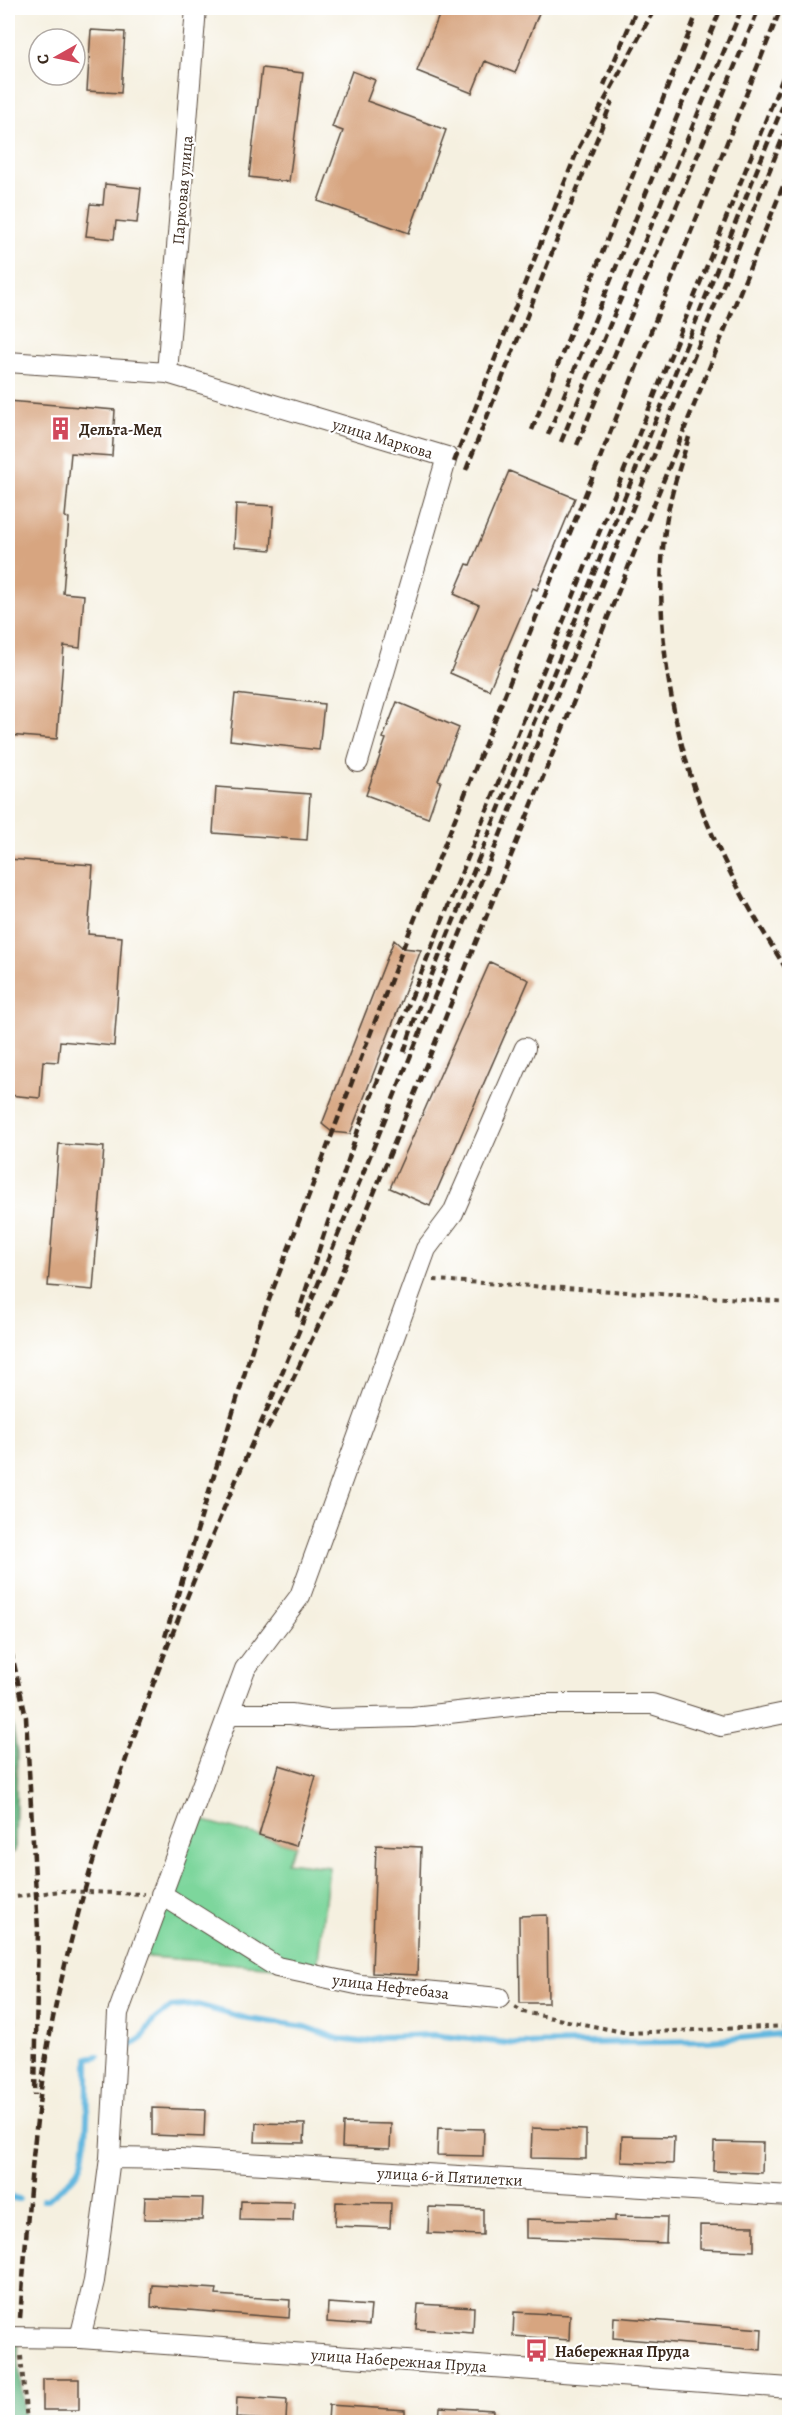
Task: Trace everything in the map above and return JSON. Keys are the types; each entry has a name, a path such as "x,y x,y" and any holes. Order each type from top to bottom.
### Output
{"street":[{"name":"Парковая улица","path":"167,373 196,8"},
{"name":"улица Маркова","path":"8,362 167,373 447,457 358,762"},
{"path":"80,2338 94,2281 110,2158 118,2013 245,1669 300,1596 426,1249 453,1214 525,1048"},
{"path":"229,1714 291,1714 326,1719 392,1718 529,1704 652,1704 721,1726 789,1712"},
{"name":"улица Нефтебаза","path":"161,1894 277,1967 361,1985 499,1998"},
{"name":"улица 6-й Пятилетки","path":"110,2158 192,2160 789,2196"},
{"name":"улица Набережная Пруда","path":"13,2337 80,2338 789,2388"}],"path":[{"path":"415,1279 789,1302"},
{"path":"8,1898 60,1890 161,1894"},
{"path":"499,1998 523,2012 628,2033 789,2026"},
{"path":"13,2337 27,2422"}],"green space":[{"path":"8,1695 17,1753 15,1851 8,1856"},
{"path":"190,1817 296,1846 286,1862 329,1867 316,1976 277,1967 138,1956"},
{"path":"8,2007 15,2018 16,2054 8,2181"},
{"path":"8,2337 19,2337 18,2356 25,2422 8,2422"}],"building":[{"path":"442,8 541,8 515,73 485,61 472,93 417,71"},
{"path":"91,30 125,32 121,93 87,91"},
{"path":"262,68 303,73 289,182 249,177"},
{"path":"352,71 375,80 367,101 446,130 409,233 318,201 343,131 332,127"},
{"path":"105,184 141,188 137,223 116,221 114,239 86,236 90,204 103,205"},
{"path":"8,401 115,410 112,456 71,453 65,517 69,518 63,593 84,595 80,648 64,646 57,739 8,735"},
{"path":"509,471 575,498 537,590 533,588 489,690 450,673 479,605 454,594 467,564 470,565"},
{"path":"236,504 274,506 271,550 234,547"},
{"path":"235,694 324,704 319,750 230,740"},
{"path":"397,702 459,728 438,780 441,781 428,818 366,795 386,739 383,738"},
{"path":"216,787 310,794 307,840 213,833"},
{"path":"8,859 93,865 88,934 122,937 114,1046 60,1041 58,1062 43,1061 40,1098 8,1095"},
{"path":"394,940 403,948 421,950 350,1134 332,1132 322,1124"},
{"path":"490,962 529,980 430,1206 390,1188"},
{"path":"59,1144 104,1147 93,1290 48,1286"},
{"path":"279,1765 316,1776 296,1846 259,1835"},
{"path":"376,1845 421,1847 417,1975 372,1973"},
{"path":"547,1915 548,2003 520,2003 519,1916"},
{"path":"152,2108 205,2110 204,2137 152,2135"},
{"path":"256,2123 305,2124 304,2143 255,2142"},
{"path":"343,2123 391,2124 390,2149 342,2147"},
{"path":"438,2128 484,2129 483,2156 437,2155"},
{"path":"532,2128 586,2130 586,2159 531,2158"},
{"path":"622,2136 674,2137 673,2164 621,2162"},
{"path":"714,2142 763,2143 762,2173 713,2171"},
{"path":"145,2197 203,2198 202,2220 144,2219"},
{"path":"241,2201 294,2202 293,2221 240,2220"},
{"path":"336,2202 391,2203 390,2228 335,2226"},
{"path":"429,2207 483,2209 483,2235 428,2233"},
{"path":"615,2216 667,2217 666,2243 526,2238 526,2219 615,2221"},
{"path":"700,2225 754,2226 754,2251 700,2249"},
{"path":"152,2285 217,2289 216,2295 290,2300 289,2318 151,2307"},
{"path":"328,2303 371,2306 369,2325 327,2322"},
{"path":"418,2304 474,2307 473,2333 416,2329"},
{"path":"514,2312 570,2315 569,2340 513,2336"},
{"path":"614,2317 762,2329 761,2350 613,2338"},
{"path":"43,2379 79,2379 79,2410 43,2410"},
{"path":"237,2397 287,2400 286,2421 236,2418"},
{"path":"329,2405 405,2410 405,2422 328,2422"},
{"path":"440,2407 493,2410 492,2422 439,2422"}],"waterway":[{"path":"127,2048 142,2038 153,2021 171,2007 197,2005 248,2019 306,2027 339,2039 362,2042 382,2037 433,2035 516,2044 710,2041 790,2033"},
{"path":"43,2200 47,2200 65,2185 80,2167 85,2146 88,2058 98,2056"},
{"path":"8,2197 19,2199"}],"railway":[{"path":"604,85 637,8"},
{"path":"454,462 578,149 655,8"},
{"path":"532,430 699,8"},
{"path":"548,435 721,8"},
{"path":"561,442 742,8"},
{"path":"577,445 759,8"},
{"path":"165,1637 259,1326 403,948 781,8"},
{"path":"297,1317 359,1127 790,60"},
{"path":"404,1052 418,1009 790,88"},
{"path":"466,470 612,101"},
{"path":"20,2318 32,2168 46,2055 71,1939 118,1783 174,1630 269,1405 790,120"},
{"path":"267,1429 331,1299 790,169"},
{"path":"689,437 669,507 663,546 661,588 663,631 676,718 698,800 713,836 739,890 790,975"},
{"path":"8,1637 26,1717 38,1930 35,2095"}],"place":[{"name":"Дельта-Мед","path":"61,429"},
{"name":"Набережная Пруда","path":"537,2351"}]}
